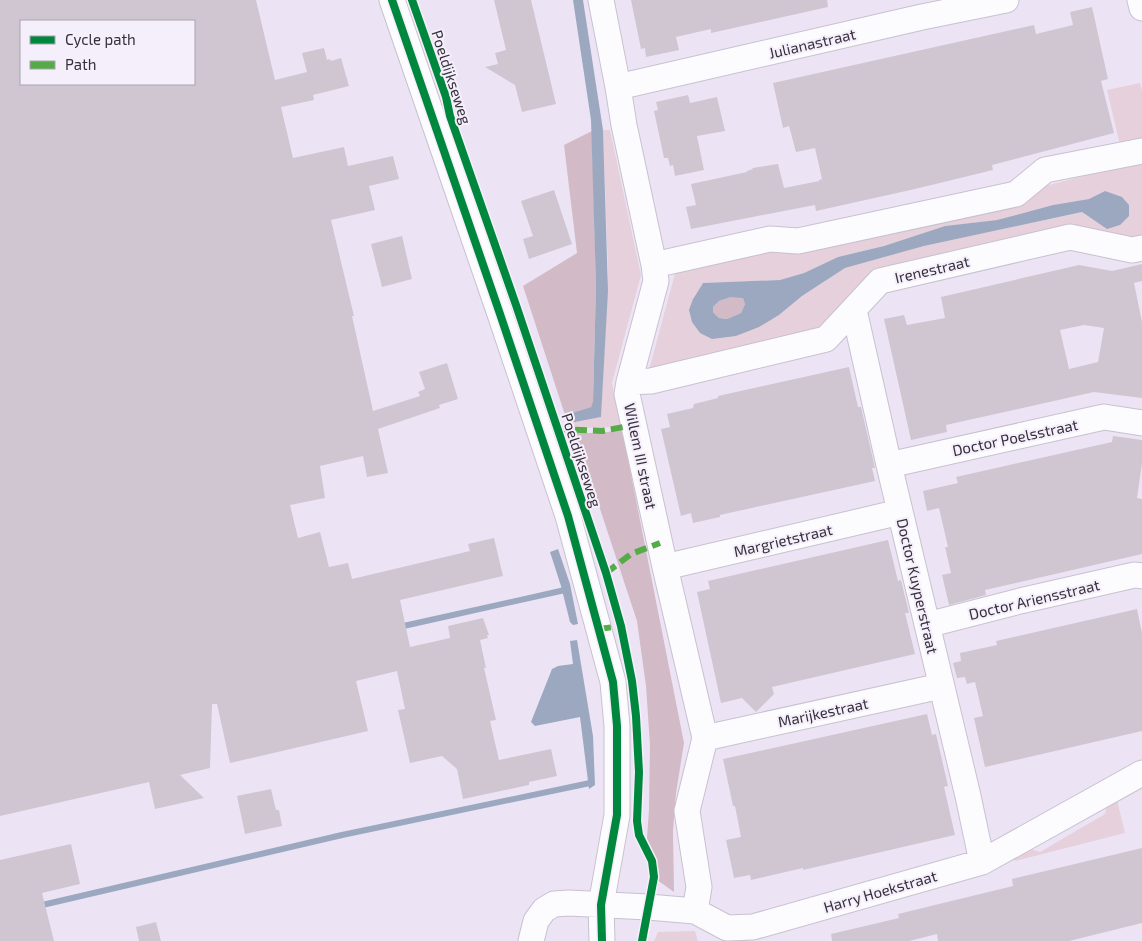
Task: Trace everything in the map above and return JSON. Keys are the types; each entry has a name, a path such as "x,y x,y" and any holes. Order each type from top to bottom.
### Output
{"street":[{"name":"Poeldijkseweg","path":"392,0 568,516 613,682 617,726 616,815 601,905 602,941"},
{"name":"Willem III straat","path":"600,0 656,281 629,382 628,394 665,567 705,738 687,811 699,887 695,911"},
{"name":"Julianastraat","path":"618,87 920,9 1006,0"},
{"path":"1140,0 1142,8"},
{"path":"654,265 770,239 798,241 1016,194 1045,170 1142,151"},
{"name":"Irenestraat","path":"629,382 651,381 826,340 880,281 1070,237 1132,250 1142,248"},
{"name":"Doctor Kuyperstraat","path":"854,310 982,862"},
{"name":"Doctor Poelsstraat","path":"889,464 1104,417 1142,423"},
{"name":"Margrietstraat","path":"665,567 900,512"},
{"name":"Doctor Ariensstraat","path":"927,624 1135,575 1142,576"},
{"name":"Marijkestraat","path":"705,738 941,686"},
{"name":"Harry Hoekstraat","path":"601,905 695,911 726,935 982,862 1142,773"},
{"path":"531,941 536,921 544,910 554,904 601,905"},
{"name":"Poeldijkseweg","path":"587,941 601,905"}],"shaded area":[{"path":"1140,83 1142,91 1142,138 1120,145 1107,90"},
{"path":"603,130 610,130 641,275 612,383 620,425 602,428 569,427 567,422 601,417 608,271"},
{"path":"592,131 596,286 593,403 591,407 565,415 523,286 577,253 564,145"},
{"path":"1142,161 1142,241 884,269 808,339 649,370 677,266 1041,187","holes":["1105,191 1092,219 1082,212 924,246 845,268 802,296 779,315 736,336 693,298 703,283 780,280 804,273 838,257 884,246 945,226 997,220 1053,205 1089,199"]},
{"path":"731,297 743,297 745,304 741,313 727,319 719,318 713,312 713,307 719,301"},
{"path":"622,429 684,743 676,793 673,831 674,892 653,877 647,838 650,745 646,686 637,621 575,433 603,433"},
{"path":"1117,800 1125,833 1015,861 1013,858 1031,849 1040,852 1105,814 1107,806"},
{"path":"695,931 698,941 654,941 658,932"}],"water":[{"path":"573,0 583,0 603,130 608,291 601,417 567,422 565,415 591,407 593,402 596,286 591,120"},
{"path":"1105,191 1122,197 1129,205 1129,216 1120,225 1107,229 1082,212 924,246 845,268 802,296 779,315 759,327 736,336 712,339 700,333 692,322 689,310 693,299 703,283 780,280 804,273 838,257 884,246 945,226 997,220 1053,205 1089,199","holes":["731,297 743,298 745,304 741,313 727,319 719,318 713,312 713,307 719,301"]},
{"path":"558,549 570,584 578,624 573,625 570,622 550,552"},
{"path":"577,640 593,736 595,785 589,789 580,717 535,726 531,722 552,669 558,666 573,664 570,641"}],"building":[{"path":"0,0 256,0 275,80 307,72 302,53 324,48 327,60 330,59 331,61 341,58 349,86 313,95 314,100 281,107 293,158 344,147 348,166 393,156 399,179 369,186 375,210 331,220 354,316 352,316 373,411 420,396 418,392 425,389 419,372 447,363 458,399 439,405 440,408 378,429 388,473 367,477 363,456 320,466 325,498 290,505 298,538 320,532 329,567 348,563 352,579 470,551 468,544 494,538 503,576 400,600 410,647 450,638 448,626 483,618 489,635 487,635 488,638 480,640 486,668 484,668 496,720 490,721 499,760 551,749 557,776 529,782 529,785 463,799 457,769 442,756 410,763 398,710 405,709 397,671 356,681 368,731 230,763 217,704 212,704 210,768 180,775 204,798 155,809 149,782 0,816"},
{"path":"494,0 531,0 556,104 522,112 515,85 485,67 498,64 495,53 506,50"},
{"path":"631,0 827,0 828,7 711,33 711,29 676,37 679,50 646,57 645,48 641,49"},
{"path":"1092,7 1108,79 1101,81 1114,133 992,165 993,170 915,189 816,211 815,205 691,229 686,207 696,205 691,184 747,172 752,168 778,164 784,188 822,179 815,148 796,152 789,126 783,128 773,83 1034,25 1036,34 1073,25 1070,12"},
{"path":"688,95 690,103 717,97 725,131 697,136 704,170 675,176 673,165 670,166 668,158 664,158 654,111 658,110 656,102"},
{"path":"554,190 572,244 529,259 523,239 533,236 521,201"},
{"path":"402,236 412,279 382,287 371,244"},
{"path":"1142,264 1142,281 1134,283 1142,322 1142,398 1094,392 946,425 947,432 911,440 884,319 904,315 907,325 945,318 941,297 1079,265 1112,271","holes":["1084,325 1104,328 1098,362 1069,369 1060,330"]},
{"path":"849,367 858,407 861,407 875,468 872,468 875,481 720,515 720,517 693,523 691,513 681,516 661,429 670,427 667,414 693,408 694,404 718,398 718,396"},
{"path":"1113,436 1142,440 1142,463 1137,498 1142,499 1142,554 985,590 986,595 949,605 942,575 951,573 945,547 948,547 939,508 927,511 923,491 958,483 956,477 1112,442"},
{"path":"888,540 898,581 901,580 909,613 905,613 915,654 772,687 774,694 756,712 742,698 721,703 697,592 710,589 708,581"},
{"path":"1137,609 1142,633 1142,731 985,767 974,718 983,716 975,682 967,684 965,677 957,678 953,663 961,661 960,653 997,645 996,641"},
{"path":"927,714 932,735 936,734 948,786 944,787 955,835 803,870 803,868 751,880 750,875 734,878 726,840 741,837 723,759"},
{"path":"271,789 276,810 279,810 282,826 245,834 237,796"},
{"path":"71,844 80,884 42,893 54,941 0,941 0,860"},
{"path":"1142,848 1142,923 1069,941 938,941 937,934 909,941 832,941 831,934 899,918 898,914 1013,886 1012,879"},
{"path":"156,922 161,941 139,941 136,927"}],"waterway":[{"path":"399,627 565,590"},
{"path":"38,906 342,835 590,783"}],"marked path":[{"path":"557,429 602,431 634,425"},
{"path":"606,573 631,554 660,543"},
{"path":"599,629 621,626"}],"cycle path":[{"path":"392,0 568,516 613,682 617,726 617,815 601,905 602,941"},
{"path":"412,0 606,573 621,626 632,681 636,716 639,772 637,821 639,835 652,861 654,877 642,941"}]}
